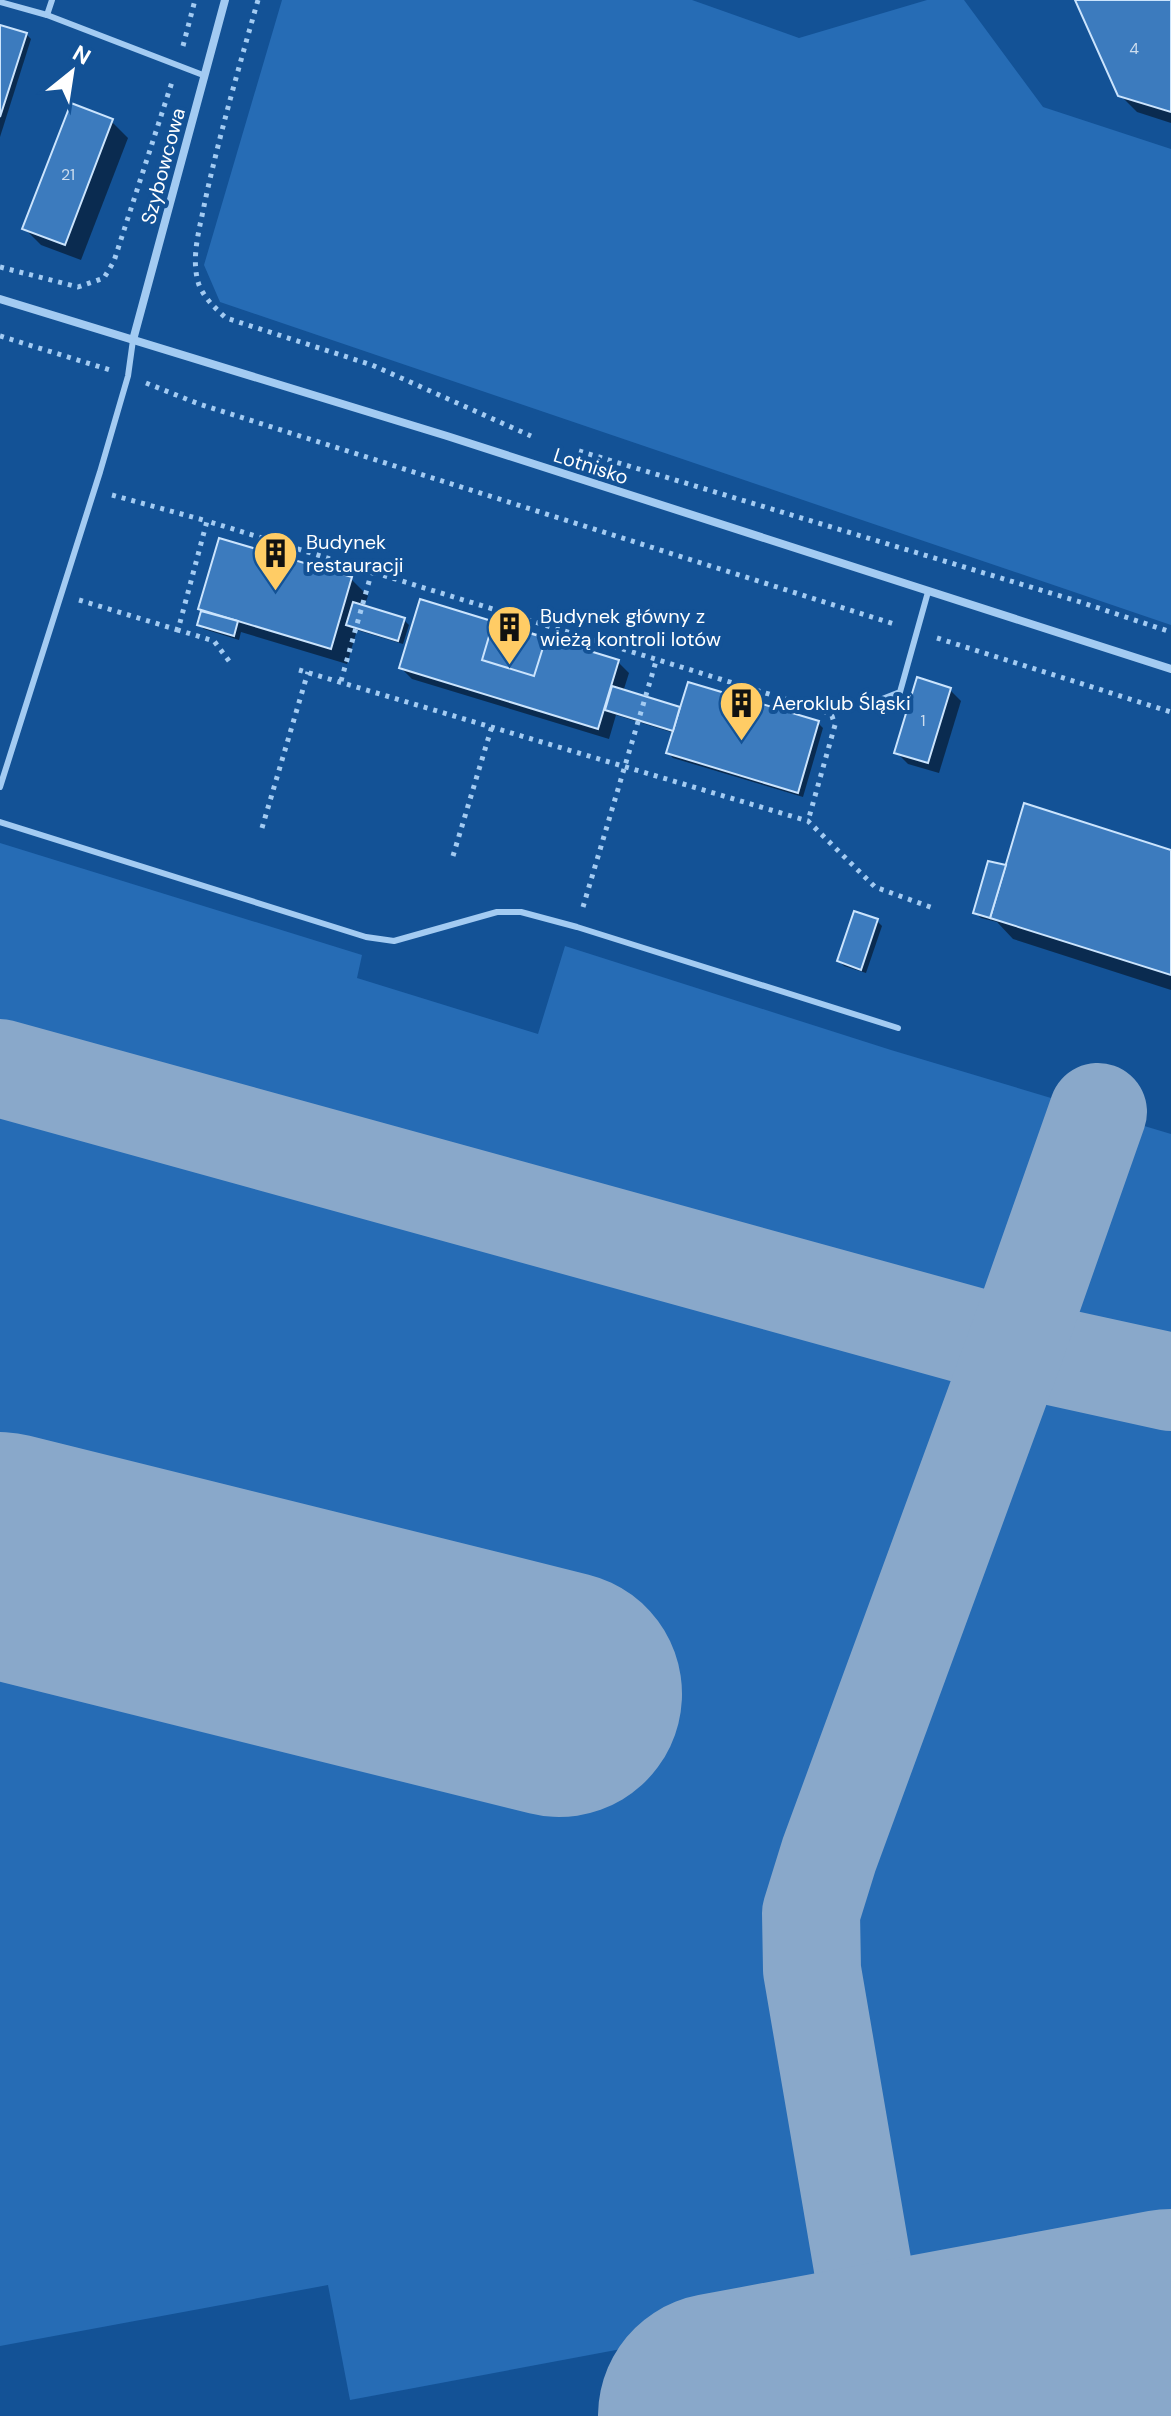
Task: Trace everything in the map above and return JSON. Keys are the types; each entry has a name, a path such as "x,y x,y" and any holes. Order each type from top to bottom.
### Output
{"street":[{"name":"Szybowcowa","path":"133,340 225,0"},
{"name":"Lotnisko","path":"0,299 447,436 1171,669"}],"lane":[{"path":"47,15 52,0"},
{"path":"0,2 47,15 203,75"},
{"path":"0,787 128,376 133,340"},
{"path":"867,705 900,692 928,592"},
{"path":"0,822 366,937 394,941 497,912 521,912 898,1028"}],"path":[{"path":"0,267 78,287 104,278 114,261 177,67 195,0"},
{"path":"258,0 217,146 197,241 195,262 199,284 207,301 226,318 372,365 541,440"},
{"path":"0,336 128,376 199,404 1171,712"},
{"path":"571,449 1171,632"},
{"path":"94,490 207,521 824,711 832,716 835,725 808,821"},
{"path":"178,630 207,521"},
{"path":"341,681 372,571"},
{"path":"61,595 214,641 229,661"},
{"path":"582,908 657,658"},
{"path":"299,670 808,821 875,887 933,908"},
{"path":"262,828 308,672"},
{"path":"453,856 492,726"}],"shaded area":[{"path":"282,0 692,0 799,38 927,0 964,0 1043,107 1171,149 1171,625 220,302 204,265"},
{"path":"0,843 362,955 357,978 538,1034 565,946 891,1050 1171,1134 1171,2246 350,2400 328,2285 0,2346"}],"building":[{"path":"1075,0 1171,0 1171,112 1118,96"},
{"path":"0,25 27,33 0,117"},
{"path":"71,103 113,119 65,245 22,229"},
{"name":"Budynek restauracji","path":"219,538 352,577 331,649 198,609"},
{"name":"Budynek główny z wieżą kontroli lotów","path":"420,599 619,660 598,729 399,668"},
{"path":"353,602 405,618 398,641 346,625"},
{"path":"201,611 238,621 234,636 197,625"},
{"path":"493,623 546,638 534,676 482,660"},
{"path":"917,677 951,688 928,763 894,753"},
{"name":"Aeroklub Śląski","path":"688,682 819,721 798,793 666,753"},
{"path":"612,686 680,707 673,731 605,710"},
{"path":"1024,803 1171,850 1171,975 990,918"},
{"path":"988,861 1006,865 990,918 973,913"},
{"path":"854,911 878,919 861,970 837,961"}],"taxiway":[{"path":"0,1068 1015,1348 1171,1382"},
{"path":"869,2303 812,1970 811,1913 829,1855 1098,1112"}],"runway":[{"path":"0,1555 559,1694"},
{"path":"721,2416 1171,2332"}],"place":[{"name":"Budynek restauracji","path":"275,593"},
{"name":"Budynek główny z wieżą kontroli lotów","path":"509,666"},
{"name":"Aeroklub Śląski","path":"741,742"}]}
